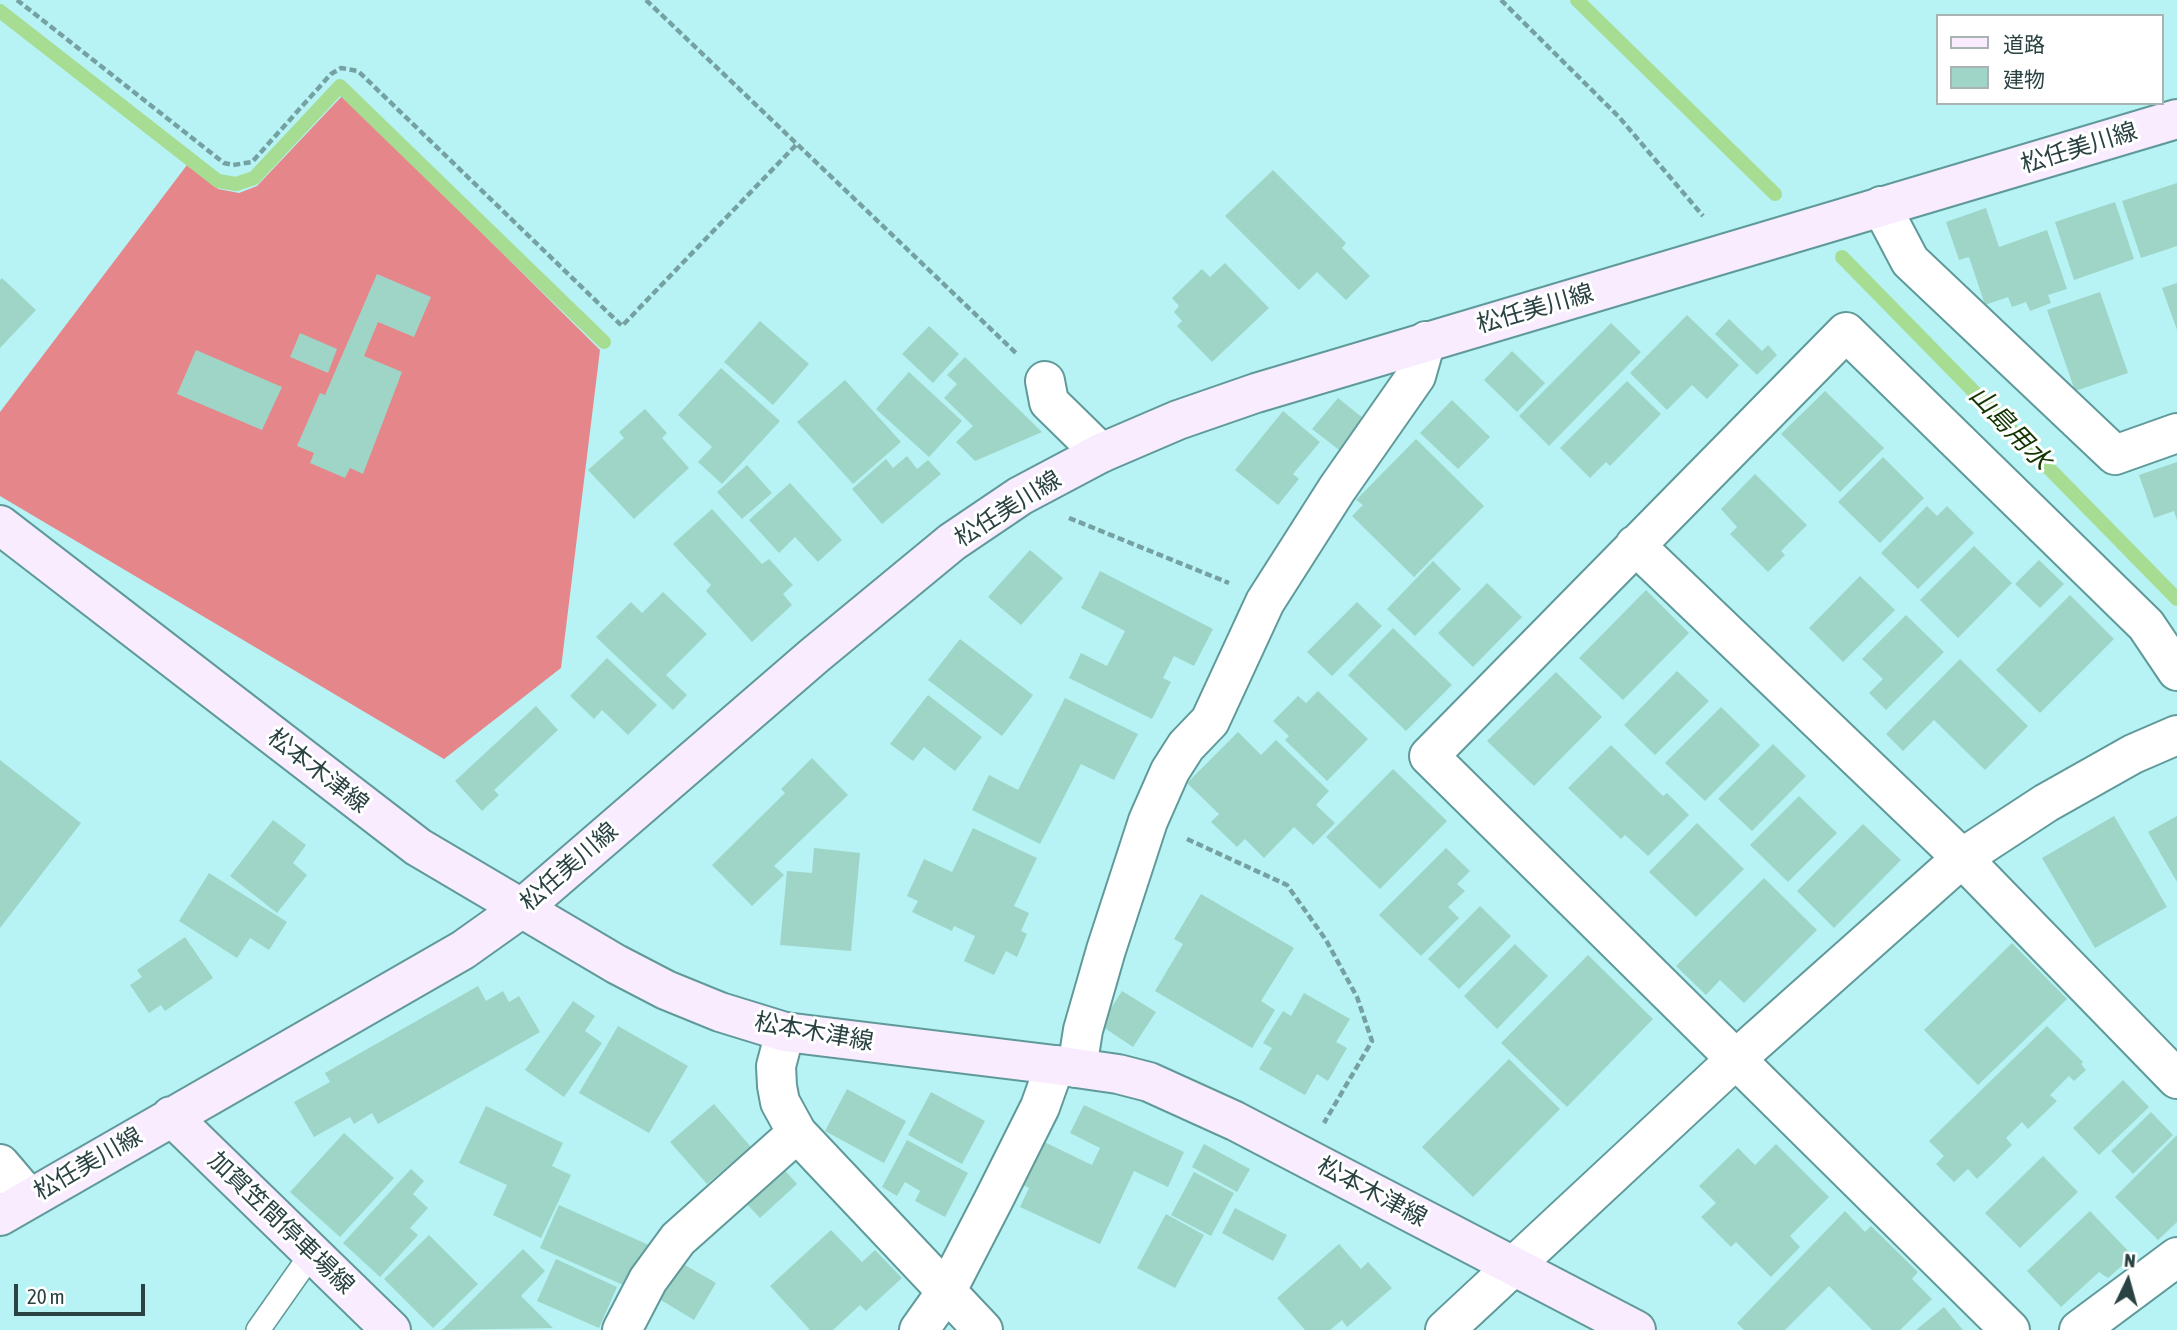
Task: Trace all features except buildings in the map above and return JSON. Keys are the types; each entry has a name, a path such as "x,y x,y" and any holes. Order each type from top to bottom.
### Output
{"main road":[{"name":"松任美川線","path":"14,1207 463,950 522,908 825,646 952,542 1020,496 1101,453 1256,393 2177,119"},
{"name":"松本木津線","path":"0,525 398,833 666,990 720,1012 785,1031 1066,1066 1118,1074 1149,1083 1235,1121 1636,1330"},
{"name":"加賀笠間停車場線","path":"171,1116 391,1330"}],"street":[{"path":"1881,206 1910,261 2115,456 2177,433"},
{"path":"2010,1330 1429,756 1846,332 2146,625 2177,671"},
{"path":"919,1330 946,1292 1040,1107 1066,1066 1083,1030 1148,821 1181,754 1210,721 1257,619 1337,489 1416,376 1426,341"},
{"path":"1045,381 1049,402 1101,453"},
{"path":"1635,545 1962,858 2177,1079"},
{"path":"1445,1330 1736,1059 1962,858 2046,803 2133,754 2177,735"},
{"path":"785,1031 776,1066 777,1086 780,1102 797,1133 983,1330"},
{"path":"622,1330 648,1280 678,1239 797,1133"},
{"path":"0,1164 14,1207"},
{"path":"2079,1330 2177,1257"}],"lane":[{"path":"258,1330 303,1266"}],"path":[{"path":"18,0 224,163 233,165 252,162 331,74 341,68 358,71 622,326 796,145"},
{"path":"646,0 1045,381"},
{"path":"1501,0 1619,117 1704,217"},
{"path":"1020,496 1108,536 1232,584 1257,619"},
{"path":"1148,821 1287,885 1326,940 1357,997 1372,1041 1304,1157"}],"shaded area":[{"path":"343,95 600,350 561,668 444,759 0,496 0,412 187,165 218,189 239,193 257,186"}],"waterway":[{"name":"山島用水","path":"1577,0 1775,194"},
{"path":"0,11 218,181 236,184 254,178 340,86 604,342"},
{"name":"山島用水","path":"1842,257 2177,599"}]}
